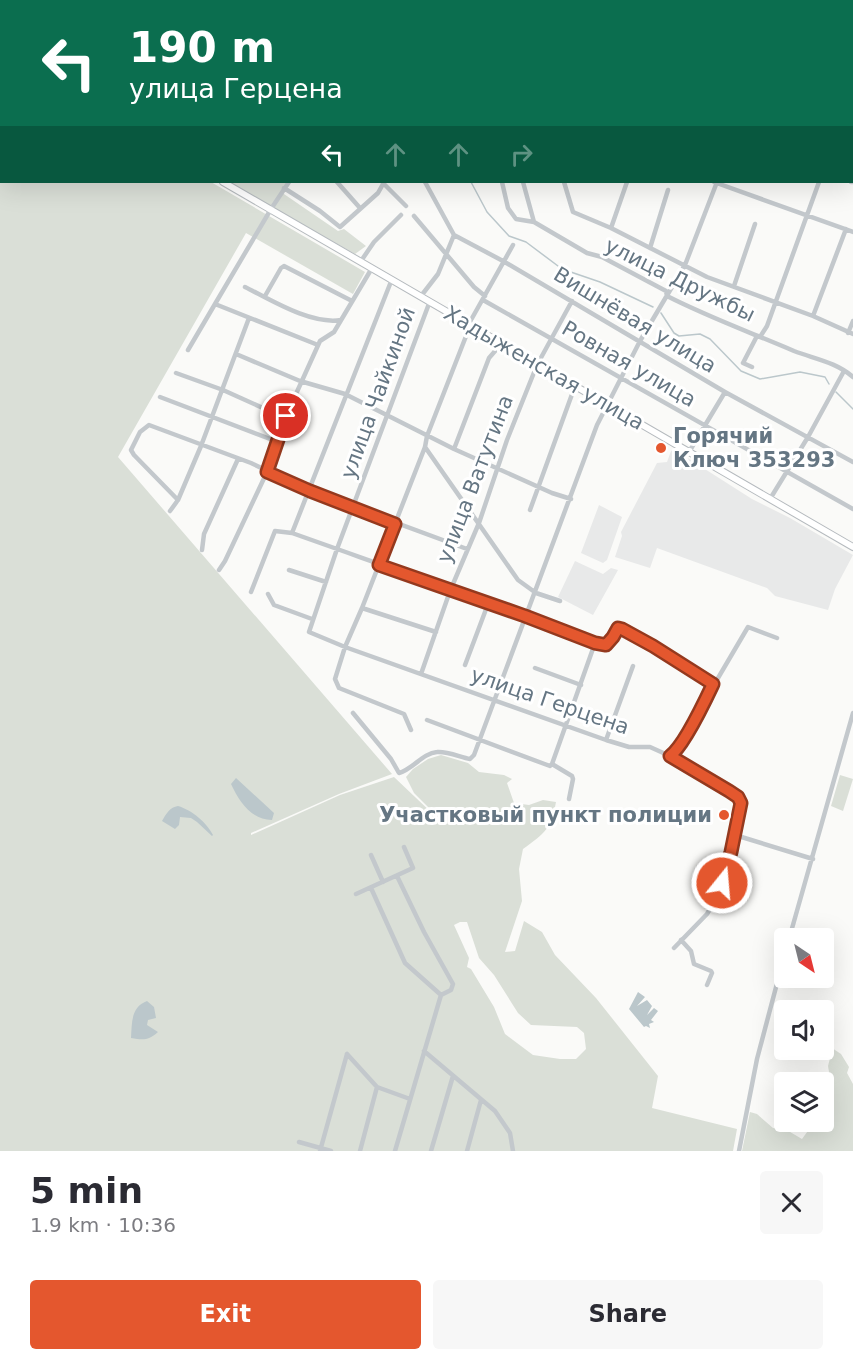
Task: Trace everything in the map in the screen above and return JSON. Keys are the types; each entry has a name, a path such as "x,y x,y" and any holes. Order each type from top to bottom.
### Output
{"main road":[{"name":"Хадыженская улица","path":"225,183 853,546"}],"street":[{"path":"188,350 268,207 288,183"},
{"path":"338,183 360,208"},
{"path":"284,188 340,227 378,193 383,183 406,206"},
{"path":"426,183 454,235"},
{"name":"улица Дружбы","path":"502,183 508,208 516,219 534,222 586,254 602,257 640,276 666,291 667,296 759,337 837,365 849,374"},
{"path":"523,183 534,222"},
{"path":"564,183 573,212 611,228 707,277 813,316 851,333 853,321"},
{"path":"611,228 627,183"},
{"path":"353,713 391,759 399,773 439,752 470,759 474,755 606,404 685,266 716,183"},
{"path":"719,183 853,232"},
{"path":"752,367 743,363 767,326 819,183"},
{"path":"650,248 668,190"},
{"path":"361,261 374,242 401,215"},
{"name":"Ровная улица","path":"414,216 484,298 704,426 853,509"},
{"path":"734,286 755,224"},
{"path":"813,316 846,229"},
{"name":"улица Чайкиной","path":"421,296 438,274 454,235"},
{"name":"Вишнёвая улица","path":"454,235 503,261 725,392 853,462"},
{"path":"411,730 404,714 339,688 334,679 425,447 427,436 471,320 513,245"},
{"path":"265,296 284,266 352,301"},
{"path":"219,570 267,472 300,381 320,341 334,332 372,268"},
{"path":"292,533 392,279"},
{"path":"245,286 316,319 341,320"},
{"name":"улица Чайкиной","path":"309,632 337,549 430,301"},
{"name":"улица Ватутина","path":"421,674 450,591 479,523 537,364 572,302"},
{"path":"214,304 318,345"},
{"path":"170,511 178,500 201,446 249,318"},
{"path":"454,449 489,358 502,344"},
{"path":"236,354 300,381 345,394 497,469 571,499"},
{"path":"770,499 853,367"},
{"path":"176,373 286,416"},
{"path":"530,510 574,386"},
{"path":"689,452 725,392"},
{"path":"160,397 278,442"},
{"path":"178,500 131,450 142,429 149,425 238,459 310,491 467,549"},
{"path":"425,447 518,580 536,592 560,601"},
{"path":"202,550 204,534 238,459"},
{"path":"251,592 275,531 292,533 595,643 606,645 618,628 622,629 662,651 713,684"},
{"path":"289,570 326,582"},
{"path":"268,594 274,605 312,619"},
{"path":"465,665 488,604"},
{"path":"363,608 436,632"},
{"path":"670,756 748,627 777,638"},
{"name":"улица Герцена","path":"309,632 606,740 629,747 650,747 670,756 738,797 742,806 726,871 714,903 707,914 674,948"},
{"path":"552,764 595,643"},
{"path":"606,740 633,666"},
{"path":"535,668 581,685"},
{"path":"792,928 853,713"},
{"path":"427,720 550,766 552,764 572,776 569,799"},
{"path":"735,835 813,858"},
{"path":"356,894 413,868 404,847"},
{"path":"372,855 383,882"},
{"path":"395,1151 441,995 451,990 453,984 424,932 397,876"},
{"path":"371,888 405,963 441,995"},
{"path":"681,940 692,954 694,964 711,971 707,985"},
{"path":"739,1151 758,1059 776,988"},
{"path":"424,1051 495,1111 510,1133 513,1151"},
{"path":"321,1150 347,1054 377,1088 410,1100"},
{"path":"431,1151 453,1076"},
{"path":"360,1151 377,1088"},
{"path":"467,1151 481,1100"},
{"path":"299,1142 331,1151"}],"shaded area":[{"path":"0,183 213,183 365,272 353,294 246,233 118,457 392,774 339,794 251,833 251,835 340,795 394,777 435,816 414,793 406,777 428,759 441,755 468,763 479,772 504,775 512,779 507,783 514,803 529,805 543,800 556,802 546,830 523,849 519,869 522,901 505,952 515,951 524,921 542,932 555,955 596,998 658,1076 652,1108 737,1129 733,1151 0,1151","holes":["467,922 479,958 494,975 518,1013 531,1025 577,1027 584,1033 586,1049 576,1059 533,1055 505,1034 494,1007 471,969 467,967 469,958 454,925"]},
{"path":"229,183 288,183 281,192 338,231 344,229 366,246 355,254"},
{"path":"675,450 752,499 790,518 853,555 835,589 828,610 775,596 767,588 657,548 650,568 615,557 622,536 621,532 657,463 667,462 671,451"},
{"path":"599,505 622,517 607,560 603,563 581,553"},
{"path":"575,561 603,574 611,568 618,570 593,615 558,597"},
{"path":"840,775 853,779 843,811 831,806"},
{"path":"236,778 274,813 272,820 258,817 247,808 231,784"},
{"path":"178,806 198,818 213,835 191,818 180,817 179,825 175,829 162,821 170,809"},
{"path":"638,992 645,997 637,1006 647,1000 652,1006 647,1015 654,1008 658,1011 651,1020 654,1022 649,1024 650,1028 644,1027 629,1009"},
{"path":"147,1001 154,1007 156,1018 148,1020 147,1025 158,1032 145,1039 131,1038 135,1011"},
{"path":"834,1049 841,1054 849,1067 847,1073 853,1084 853,1151 742,1151 750,1112 757,1114 774,1128 774,1132 790,1132 802,1139 807,1132 834,1132 834,1072 829,1072 830,1060 834,1060"}],"waterway":[{"path":"472,183 487,212 509,236 526,242 562,269 600,282 653,307"},
{"path":"661,313 674,333 679,336 700,334 710,339 741,371 760,379 800,372 825,377 829,384"},
{"path":"836,392 853,409"}],"place":[{"name":"Горячий Ключ 353293","path":"661,448"},
{"name":"Участковый пункт полиции","path":"724,815"}],"route":[{"path":"286,416 267,472 395,524 379,565 595,643 606,645 618,628 622,629 707,678 713,684 702,706 670,756 729,791 738,797 741,803 722,883"}]}
